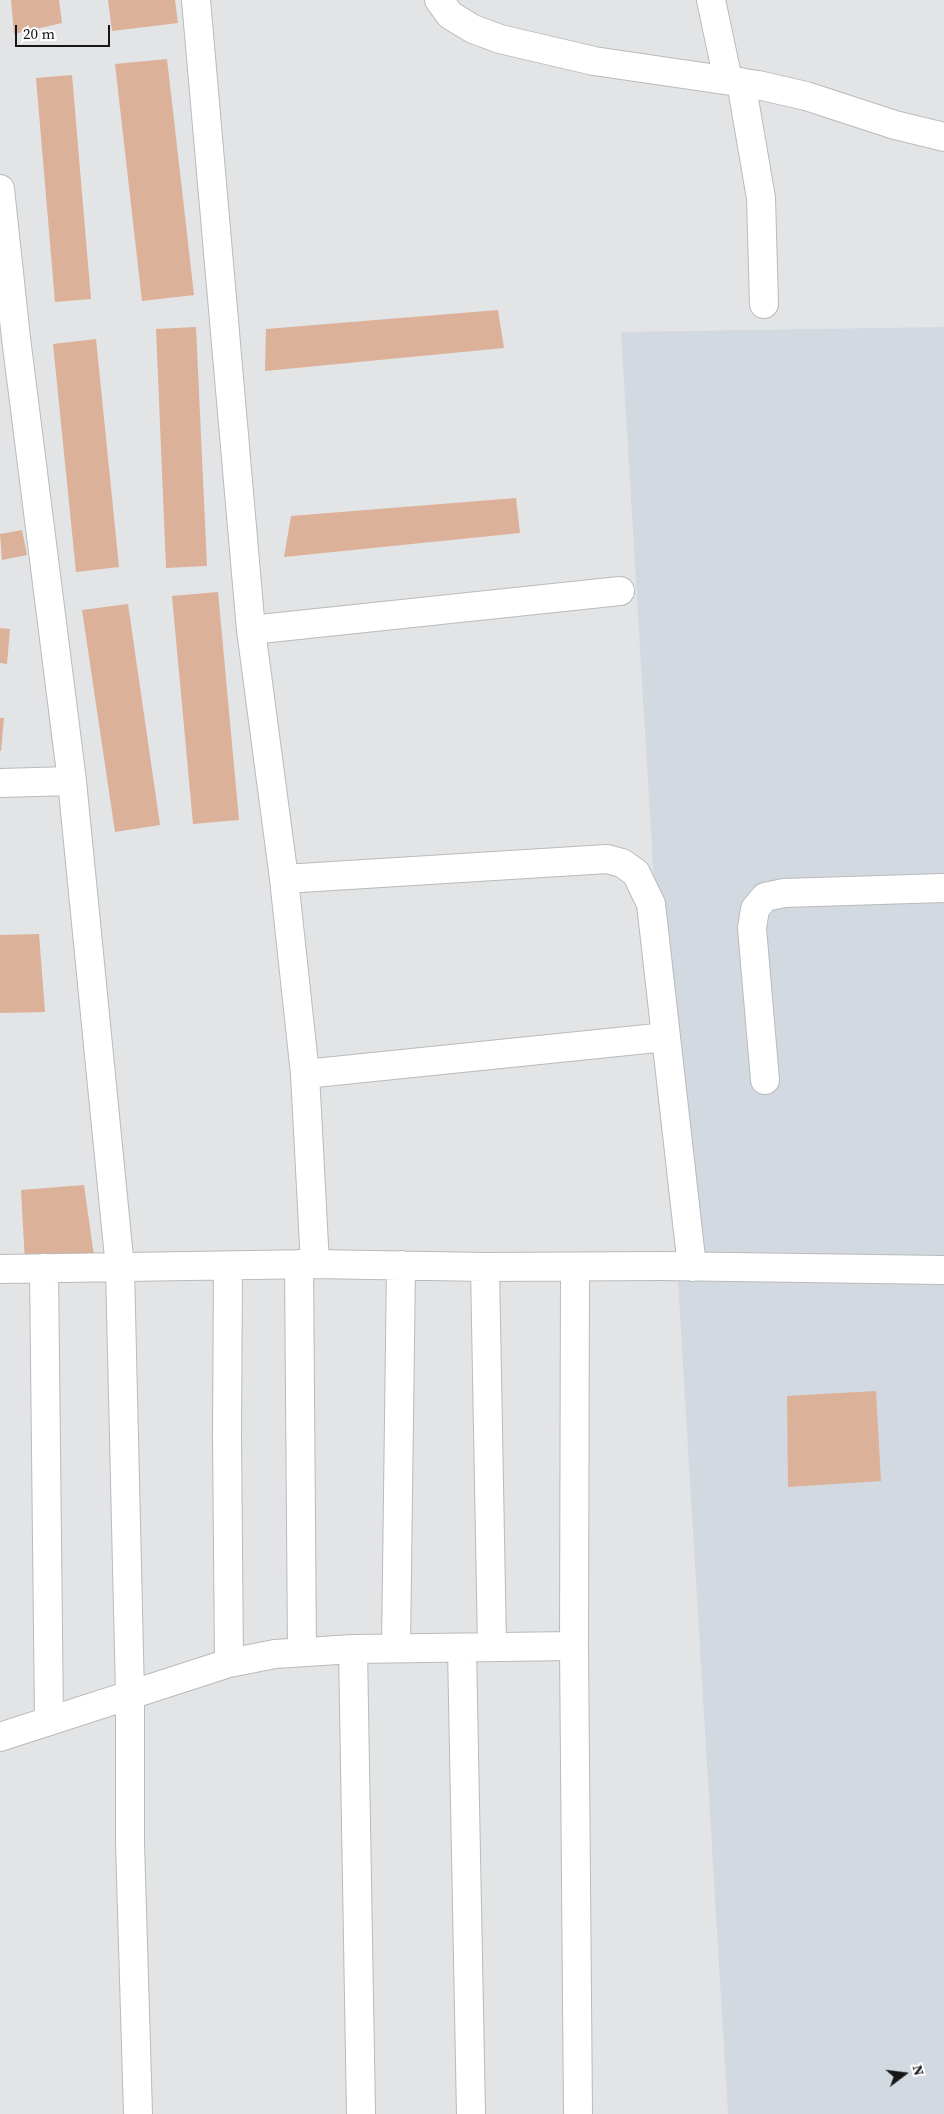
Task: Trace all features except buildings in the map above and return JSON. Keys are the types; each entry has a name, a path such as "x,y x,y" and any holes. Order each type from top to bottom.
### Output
{"street":[{"path":"196,0 251,630 284,879 305,1074 307,1264 302,1651"},
{"path":"439,0 450,16 473,29 500,39 594,61 735,81 806,96 895,125 944,137"},
{"path":"711,0 735,81 761,198 764,304"},
{"path":"0,189 8,338 72,781 120,1268 130,1694 130,1843 138,2114"},
{"path":"251,630 620,590"},
{"path":"0,783 72,781"},
{"path":"284,879 607,859 622,863 636,874 651,904 692,1267"},
{"path":"766,1080 752,928 755,909 764,897 784,893 944,888"},
{"path":"305,1074 666,1036"},
{"path":"0,1269 307,1264 944,1270"},
{"path":"228,1266 227,1435 230,1664"},
{"path":"396,1648 402,1266"},
{"path":"485,1267 492,1647"},
{"path":"575,1267 574,1646 578,2114"},
{"path":"44,1268 49,1721"},
{"path":"0,1737 130,1694 230,1664 275,1654 353,1649 574,1646"},
{"path":"462,1648 471,2114"},
{"path":"353,1649 361,2114"}],"shaded area":[{"path":"944,327 944,2114 728,2114 621,332"}]}
